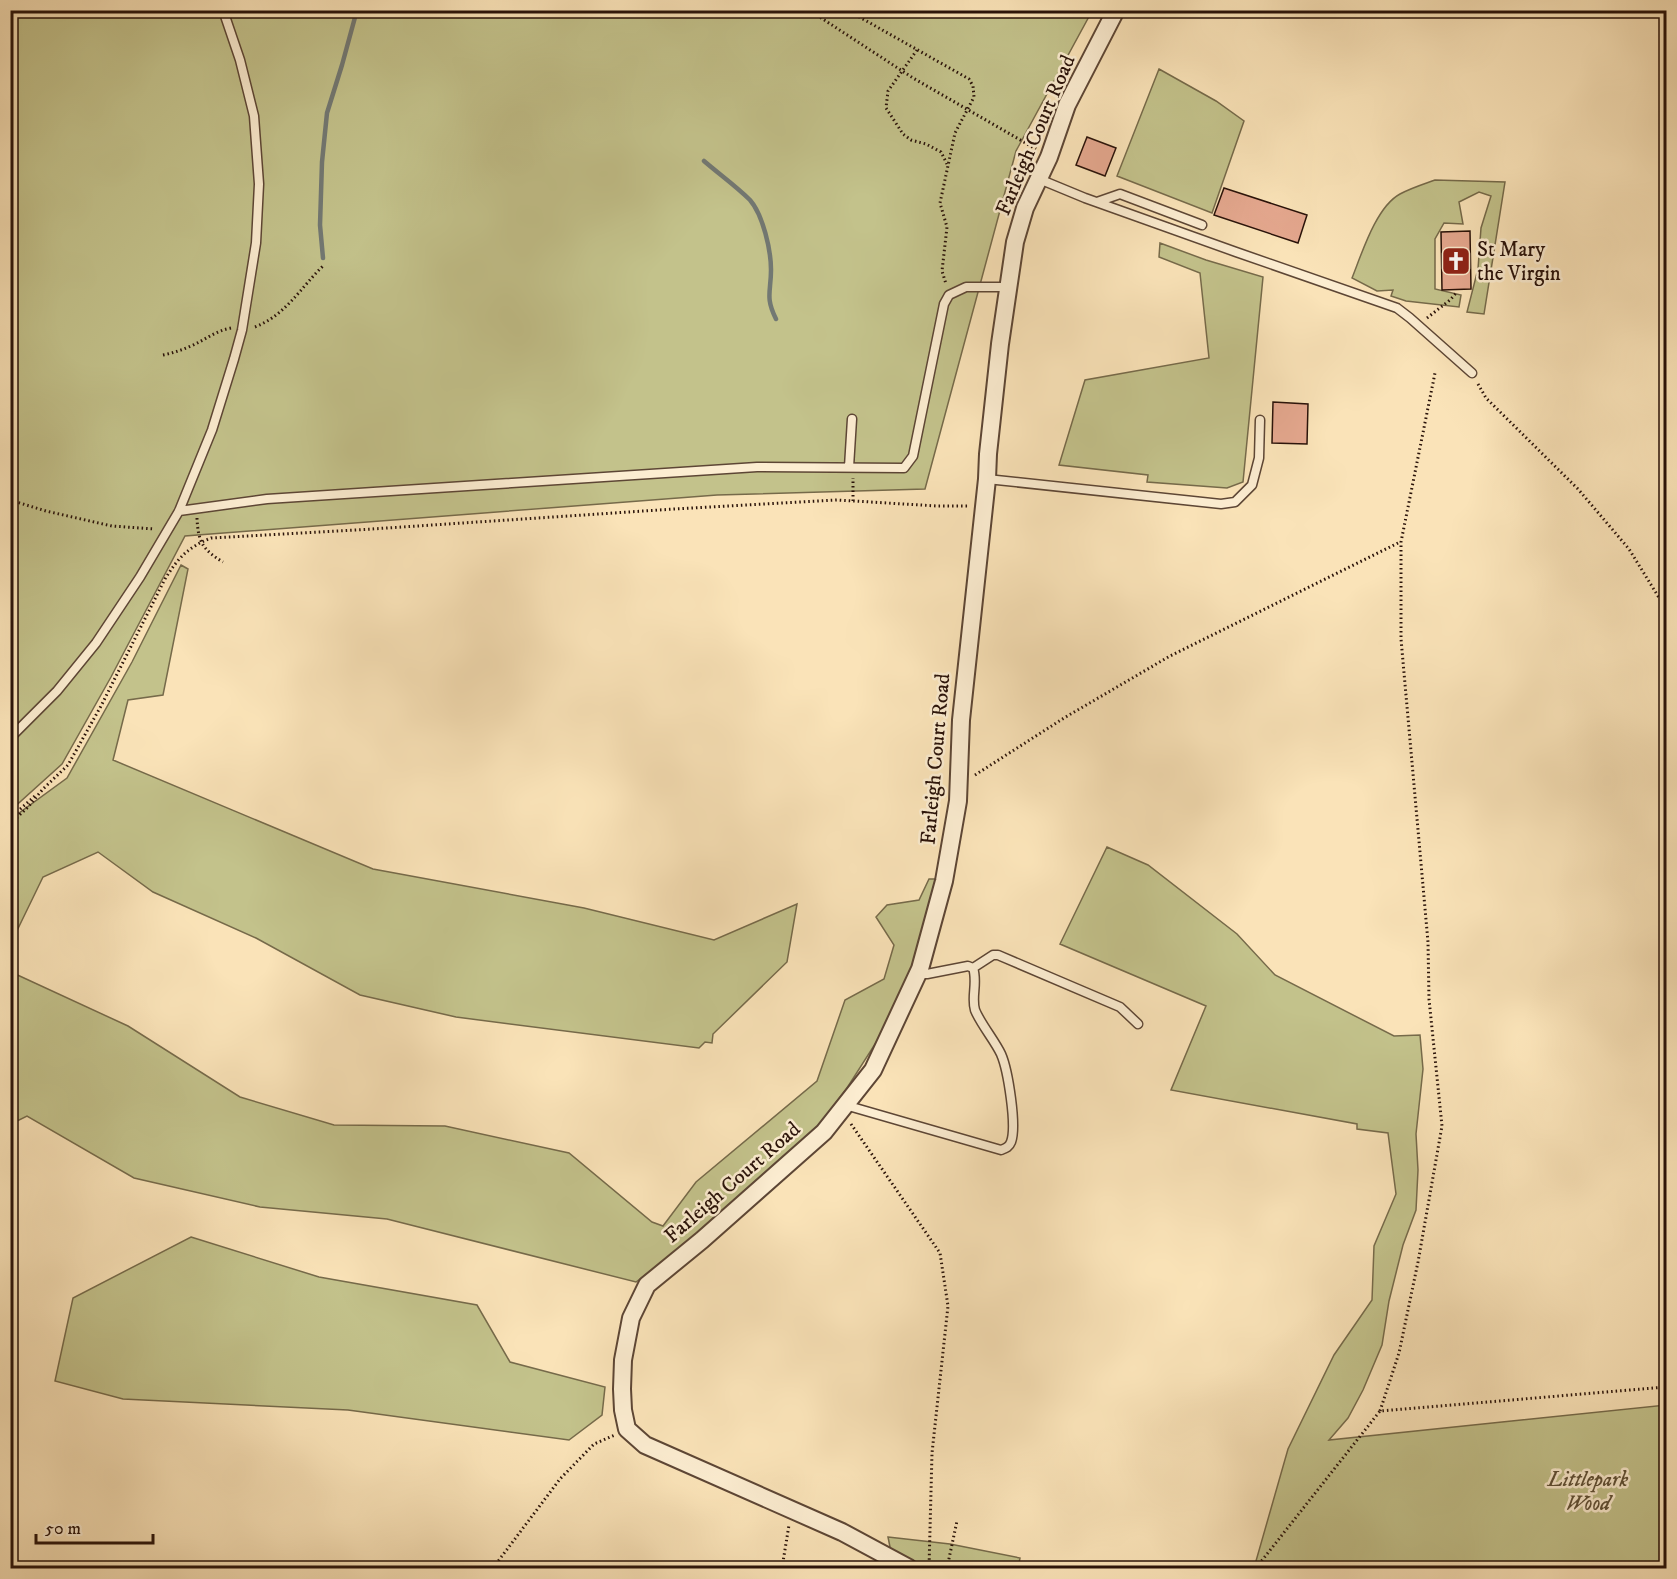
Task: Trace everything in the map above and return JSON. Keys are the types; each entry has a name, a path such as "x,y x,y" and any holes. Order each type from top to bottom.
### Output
{"street":[{"name":"Farleigh Court Road","path":"627,1429 623,1410 623,1360 631,1317 647,1285 702,1240 824,1132 873,1071 917,974 944,881 958,801 961,720 988,453 1015,242 1025,208 1049,157 1067,105 1116,10"},
{"path":"627,1429 645,1445 842,1532 909,1569"}],"lane":[{"path":"10,738 57,691 96,643 168,530 179,511 212,430 234,359 242,330 256,243 259,184 254,116 240,60 223,10"},
{"path":"1039,179 1097,202 1397,308 1472,374"},
{"path":"1097,202 1120,194 1202,225"},
{"path":"179,511 267,499 756,467 904,468 913,456 945,304 950,295 966,287 1008,287"},
{"path":"851,467 852,419"},
{"path":"987,479 1221,504 1235,502 1252,485 1259,458 1260,420"},
{"path":"973,969 993,955 998,955 1120,1007 1138,1024"},
{"path":"843,1108 1001,1150 1007,1148 1010,1143 1013,1131 1012,1108 1004,1063 975,1010 973,969 968,966 917,974"}],"path":[{"path":"810,10 966,109 1049,157"},
{"path":"847,10 969,79 973,87 974,97 955,133 940,203 947,227 942,271 950,295"},
{"path":"917,50 888,91 886,108 903,134 911,140 926,144 941,152 947,166"},
{"path":"1420,327 1428,316 1450,300 1456,292"},
{"path":"1256,1569 1380,1411 1399,1353 1442,1126 1429,999 1428,942 1401,639 1401,542 1435,373"},
{"path":"1472,374 1486,398 1578,489 1629,549 1666,609"},
{"path":"851,467 853,502"},
{"path":"10,500 112,526 168,530"},
{"path":"10,818 68,765 177,560 188,550 212,538 837,500 937,506 983,506"},
{"path":"197,508 199,533 204,549 223,562"},
{"path":"958,786 1064,718 1170,656 1401,542"},
{"path":"10,824 43,789"},
{"path":"843,1108 940,1253 948,1306 932,1454 929,1569"},
{"path":"1380,1411 1666,1387"},
{"path":"493,1569 560,1479 594,1444 627,1429"},
{"path":"782,1569 789,1524 794,1512"},
{"path":"946,1569 957,1521"}],"green space":[{"path":"10,11 1092,11 1016,151 925,489 717,495 185,536 111,677 62,764 11,810"},
{"path":"1159,69 1216,101 1244,121 1212,213 1117,176"},
{"path":"1435,180 1505,182 1484,314 1467,312 1478,269 1481,228 1491,196 1479,192 1459,202 1463,224 1444,223 1435,239 1435,289 1461,295 1459,307 1406,301 1391,296 1393,290 1377,291 1352,278 1377,220 1391,200 1413,188"},
{"path":"1160,243 1263,277 1243,482 1227,488 1147,482 1148,475 1059,465 1085,380 1209,358 1200,273 1159,257"},
{"path":"181,565 188,569 163,695 128,700 113,760 373,869 584,908 714,940 797,904 787,962 713,1034 712,1043 705,1042 699,1048 456,1017 360,995 256,938 153,892 98,852 43,877 11,943 11,819 67,778 132,662"},
{"name":"Littlepark Wood","path":"1107,847 1148,865 1237,934 1275,975 1394,1036 1420,1035 1423,1069 1416,1134 1418,1170 1416,1210 1403,1245 1389,1301 1382,1345 1348,1418 1329,1440 1666,1405 1666,1568 1254,1568 1288,1449 1334,1355 1372,1300 1374,1246 1396,1194 1388,1133 1357,1129 1357,1124 1171,1090 1206,1006 1060,944"},
{"path":"929,879 940,879 916,961 886,1027 847,1088 811,1136 695,1238 636,1282 387,1219 260,1207 134,1178 27,1116 11,1124 11,972 128,1026 240,1097 334,1125 445,1126 569,1153 652,1222 663,1226 696,1182 817,1081 845,1000 884,979 894,945 876,917 887,905 919,900"},
{"path":"191,1237 319,1277 477,1305 510,1362 605,1387 602,1415 569,1440 348,1410 123,1399 55,1381 73,1298"},
{"path":"888,1537 950,1544 1020,1558 1018,1568 898,1568 893,1562"}],"building":[{"path":"1087,137 1116,148 1105,176 1076,165"},
{"path":"1224,188 1307,215 1298,243 1214,215"},
{"name":"St Mary the Virgin","path":"1470,231 1471,289 1442,290 1441,232"},
{"path":"1273,402 1308,404 1307,444 1272,443"}],"waterway":[{"path":"323,258 320,225 322,162 327,113 357,10"},
{"path":"704,161 750,200 759,214 770,253 769,294 776,319"}],"place":[{"name":"St Mary the Virgin","path":"1456,261"}]}
